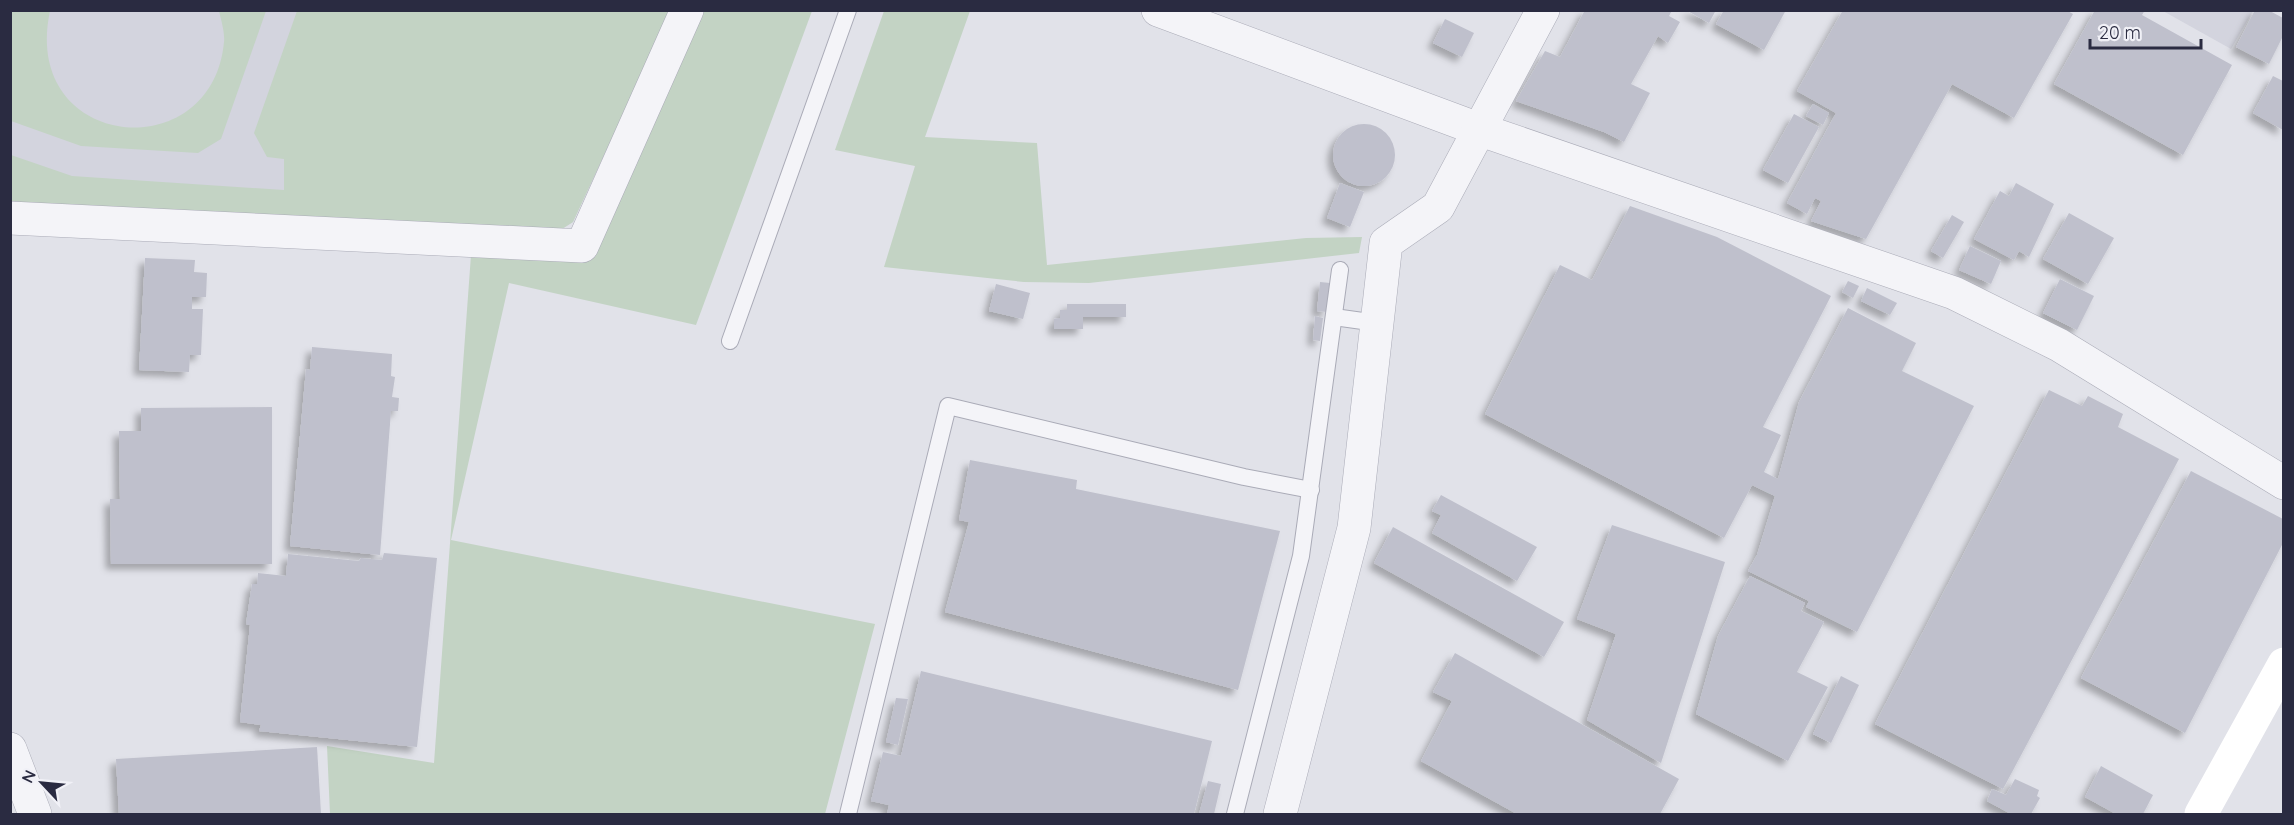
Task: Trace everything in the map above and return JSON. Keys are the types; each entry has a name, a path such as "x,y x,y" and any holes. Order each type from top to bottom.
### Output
{"main road":[{"path":"2200,814 2283,664"}],"street":[{"path":"10,218 582,246 687,10"},
{"path":"1158,10 1478,129 1954,293 2059,345 2283,483"},
{"path":"1280,814 1354,528 1386,243 1438,207 1543,10"},
{"path":"10,749 34,814"}],"lane":[{"path":"730,341 848,10"},
{"path":"1235,814 1301,556 1340,270"},
{"path":"1334,317 1377,323"},
{"path":"848,814 948,406 1244,477 1311,490"}],"shaded area":[{"path":"11,11 671,11 573,222 562,229 11,202"},
{"path":"2163,11 2253,11 2231,49"}],"green space":[{"path":"10,11 50,11 48,57 63,92 89,116 121,127 156,125 188,111 212,83 224,42 219,11 266,11 221,139 198,153 81,146 11,121"},
{"path":"297,11 671,11 573,222 562,229 11,202 11,155 72,176 284,190 284,159 267,157 254,133"},
{"path":"704,11 812,11 696,325 509,283 451,540 875,624 825,814 330,814 327,746 434,763 471,255 591,257"},
{"path":"884,11 970,11 925,137 1037,143 1047,265 1306,238 1362,237 1359,253 1089,283 1024,282 884,267 915,166 835,150"}],"building":[{"path":"1585,10 1672,10 1669,16 1680,22 1668,43 1658,36 1631,84 1650,93 1624,142 1604,132 1516,101 1545,51 1560,57"},
{"path":"1686,10 1716,10 1709,23"},
{"path":"1724,10 1786,10 1764,50 1716,24"},
{"path":"1843,10 2066,10 2073,14 2014,118 1952,84 1866,239 1811,221 1821,201 1815,198 1807,214 1787,203 1836,113 1797,91"},
{"path":"2095,10 2145,10 2142,15 2232,65 2183,155 2054,84"},
{"path":"2255,10 2268,10 2283,18 2283,36 2269,64 2236,47"},
{"path":"1445,19 1474,33 1462,57 1433,43"},
{"path":"2273,76 2283,81 2283,130 2253,113"},
{"path":"1813,104 1829,113 1823,125 1806,116"},
{"path":"1794,114 1819,127 1788,183 1763,170"},
{"path":"1358,124 1370,124 1386,133 1393,143 1395,155 1393,167 1386,177 1370,186 1358,186 1347,181 1338,172 1333,161 1333,149 1338,138 1347,129"},
{"path":"1340,183 1364,192 1350,227 1327,218"},
{"path":"2016,183 2054,204 2029,257 2019,251 2014,260 1974,239 2000,191 2009,196"},
{"path":"1630,206 1717,237 1831,296 1763,427 1781,435 1764,472 1778,479 1799,402 1848,308 1916,343 1902,371 1974,406 1857,632 1806,607 1809,601 1748,571 1757,555 1775,496 1752,485 1724,538 1485,414 1560,265 1592,280"},
{"path":"2069,213 2114,238 2088,284 2043,259"},
{"path":"1952,215 1964,222 1943,258 1931,251"},
{"path":"1970,246 2001,261 1991,284 1959,270"},
{"path":"145,258 195,260 194,272 207,273 206,297 192,297 192,309 203,309 201,355 190,355 189,372 139,370"},
{"path":"2060,279 2094,296 2077,330 2043,313"},
{"path":"1848,281 1859,286 1853,298 1842,292"},
{"path":"1320,282 1330,283 1327,312 1317,311"},
{"path":"996,284 1030,293 1023,319 989,311"},
{"path":"1867,288 1897,303 1890,315 1861,301"},
{"path":"1067,304 1126,304 1126,317 1083,317 1083,329 1054,329 1054,319 1060,318 1060,310 1067,310"},
{"path":"1315,316 1323,318 1320,341 1313,340"},
{"path":"312,347 392,354 391,376 395,377 392,397 399,398 398,411 391,411 380,555 290,546 306,369 310,370"},
{"path":"2049,390 2082,406 2088,396 2123,414 2118,427 2179,459 2003,789 1875,724"},
{"path":"272,407 272,564 111,564 110,499 120,499 119,431 141,431 141,408"},
{"path":"970,460 1077,480 1076,489 1280,531 1238,690 945,612 969,522 959,520"},
{"path":"2191,471 2283,519 2283,543 2185,733 2081,678"},
{"path":"1441,495 1537,547 1517,581 1432,533 1441,515 1432,511"},
{"path":"1612,525 1725,562 1661,763 1587,720 1616,634 1577,619"},
{"path":"1393,527 1564,622 1544,657 1374,563"},
{"path":"384,553 437,558 417,747 259,731 261,725 240,722 250,625 246,624 252,584 257,584 258,573 286,576 288,554 359,561 361,558 382,560"},
{"path":"1750,576 1805,603 1801,611 1824,622 1797,672 1828,687 1788,761 1696,714 1718,636"},
{"path":"1455,653 1679,779 1660,814 1517,814 1421,761 1452,701 1433,692"},
{"path":"921,671 1212,741 1194,814 887,814 889,805 871,801 883,752 901,756"},
{"path":"1841,676 1859,685 1831,743 1813,734"},
{"path":"896,698 908,699 898,745 886,742"},
{"path":"317,747 321,814 119,814 116,759"},
{"path":"2101,766 2153,795 2143,814 2116,814 2085,797"},
{"path":"2015,779 2039,790 2037,796 2040,798 2031,814 2011,814 1987,801 1992,789 2006,795"},
{"path":"1208,781 1221,784 1214,814 1199,814"}]}
